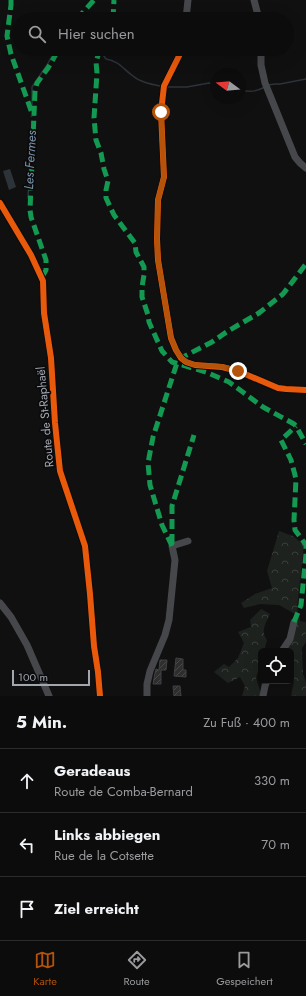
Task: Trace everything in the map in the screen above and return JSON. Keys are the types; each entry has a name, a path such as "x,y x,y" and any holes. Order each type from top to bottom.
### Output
{"street":[{"path":"187,12 188,0"},
{"path":"254,0 257,12"},
{"path":"179,56 164,86 161,112 164,177 158,200 158,260 171,338 176,350 181,358 186,362 195,365 222,367 238,371 278,388 306,390"},
{"path":"261,56 262,72 266,86 295,157 306,168"},
{"name":"Route de St-Raphaël","path":"0,203 31,255 42,277 44,313 51,358 60,471 85,546 100,696"},
{"path":"147,696 147,684 150,671 166,635 169,620 175,560 172,546 188,541"},
{"path":"0,603 28,645 49,696"},
{"path":"284,648 290,639 294,622"},
{"path":"263,696 266,684"}],"green space":[{"path":"279,531 293,536 304,545 297,608 300,621 306,622 306,642 302,648 306,696 291,696 294,684 294,648 287,648 292,640 295,614 279,605 260,604 244,608 241,603 255,594 272,588 267,571"},
{"path":"261,609 270,614 264,627 264,633 267,640 265,648 258,648 258,671 256,678 261,694 260,696 242,696 245,686 240,677 228,683 214,672 224,664 229,667 238,658 244,643 238,632 251,627 250,620"}],"shaded area":[{"path":"10,169 16,187 9,190 3,171"}],"building":[{"path":"176,658 183,659 183,670 186,670 186,677 174,676"},
{"path":"160,660 167,660 166,670 161,670 161,684 153,684 156,669 159,670"},
{"path":"173,686 180,686 181,696 174,696"}],"waterway":[{"name":"Les Fermes","path":"32,105 32,87 52,56"},
{"name":"Les Fermes","path":"104,56 106,59 118,63 139,80 160,86"},
{"name":"Les Fermes","path":"268,85 306,79"},
{"name":"Les Fermes","path":"167,87 187,87 210,83"},
{"name":"Les Fermes","path":"246,91 258,90 265,87"},
{"name":"Les Fermes","path":"28,198 32,121"}],"marked path":[{"path":"11,0 7,36 11,54 33,116"},
{"path":"83,12 94,0"},
{"path":"113,12 114,0"},
{"path":"42,277 46,270 46,260 30,210 35,91 37,83 55,56"},
{"path":"98,56 96,62 97,73 94,118 96,140 108,181 106,198 114,215 135,243 136,252 144,267 142,297 149,322 162,351 172,362 206,372 229,382 263,407 294,424 306,444"},
{"path":"172,546 162,525 150,485 148,463 153,437 177,363 181,358 212,342 259,313 283,294 306,264"},
{"path":"294,622 301,605 306,545 295,530 296,479 291,460 281,440 296,426"},
{"path":"172,544 172,506 194,435"}],"cycle path":[{"path":"179,56 164,86 161,112 164,177 158,200 158,260 171,338 176,350 181,358 186,362 195,365 222,367 238,371 278,388 306,390"},
{"path":"0,203 31,255 43,281 44,313 51,358 60,471 85,546 100,696"}],"route":[{"path":"161,112 164,177 158,200 157,239 158,260 171,338 176,350 181,358 186,362 195,365 222,367 238,371"}]}
